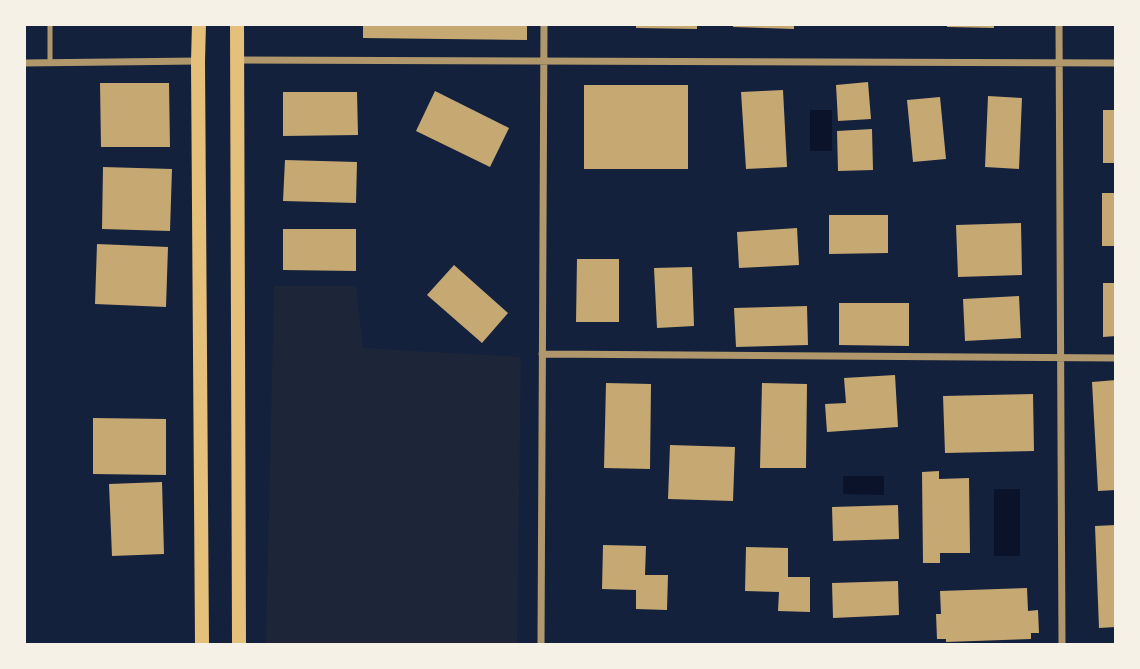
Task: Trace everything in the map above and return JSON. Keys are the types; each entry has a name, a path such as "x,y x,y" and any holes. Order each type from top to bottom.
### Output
{"main road":[{"path":"199,24 202,645"},
{"path":"237,24 239,645"}],"street":[{"path":"541,645 544,24"},
{"path":"1059,24 1062,645"},
{"path":"238,60 1115,63"},
{"path":"24,63 198,61"},
{"path":"542,354 1115,358"}],"lane":[{"path":"50,24 50,62"}],"shaded area":[{"path":"810,110 832,110 832,151 810,151"},
{"path":"274,286 356,286 363,348 521,357 517,644 266,644"},
{"path":"843,476 884,476 884,495 843,494"},
{"path":"994,489 1020,489 1020,556 994,556"}],"building":[{"path":"363,24 527,24 527,40 363,38"},
{"path":"636,24 697,24 697,29 636,28"},
{"path":"733,24 794,24 794,29 733,27"},
{"path":"947,24 994,24 994,28 947,27"},
{"path":"868,82 871,119 838,121 836,85"},
{"path":"100,83 169,83 170,147 101,147"},
{"path":"584,85 688,85 688,169 584,169"},
{"path":"783,90 787,167 746,169 741,92"},
{"path":"435,91 509,128 490,167 416,131"},
{"path":"283,92 357,92 358,135 283,136"},
{"path":"988,96 1022,98 1019,169 985,167"},
{"path":"940,97 946,159 913,162 907,100"},
{"path":"1103,110 1116,110 1116,163 1103,163"},
{"path":"872,129 873,170 838,171 837,131"},
{"path":"285,160 357,162 356,203 283,201"},
{"path":"103,167 172,169 170,231 102,229"},
{"path":"1102,193 1116,193 1116,246 1102,246"},
{"path":"829,215 888,215 888,253 829,254"},
{"path":"1021,223 1022,275 958,277 956,225"},
{"path":"797,228 799,265 739,268 737,232"},
{"path":"283,229 356,229 356,271 283,270"},
{"path":"97,244 168,247 166,307 95,304"},
{"path":"577,259 619,259 619,322 576,322"},
{"path":"454,265 508,313 482,343 427,295"},
{"path":"692,267 694,326 657,328 654,268"},
{"path":"1103,283 1116,283 1116,336 1103,337"},
{"path":"1019,296 1021,338 965,341 963,299"},
{"path":"839,303 909,303 909,346 839,345"},
{"path":"807,306 808,345 736,347 734,308"},
{"path":"895,375 898,427 827,432 825,404 846,403 844,378"},
{"path":"1116,380 1116,490 1098,491 1092,382"},
{"path":"606,383 651,384 650,469 604,468"},
{"path":"762,383 807,384 806,468 760,468"},
{"path":"1033,394 1034,451 945,453 943,396"},
{"path":"93,418 166,419 166,475 93,474"},
{"path":"670,445 735,447 733,501 668,499"},
{"path":"939,471 939,479 969,478 970,553 940,553 940,563 923,563 922,472"},
{"path":"162,482 164,554 112,556 109,484"},
{"path":"898,505 899,539 833,541 832,507"},
{"path":"1116,525 1116,627 1099,628 1095,526"},
{"path":"603,545 646,546 645,575 668,575 667,610 636,609 636,590 602,589"},
{"path":"746,547 788,548 788,577 810,577 810,612 778,611 779,592 745,591"},
{"path":"898,581 899,615 833,618 832,583"},
{"path":"1027,588 1028,611 1038,610 1039,633 1031,633 1031,639 946,642 946,639 937,639 936,614 941,614 940,591"}]}
